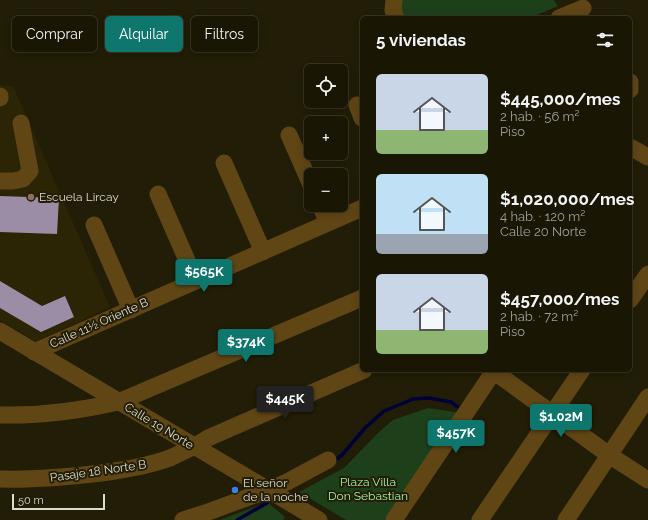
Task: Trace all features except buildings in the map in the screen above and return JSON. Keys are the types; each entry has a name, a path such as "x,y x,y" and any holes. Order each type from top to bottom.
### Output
{"street":[{"path":"394,0 393,10 395,16"},
{"path":"564,16 584,8"},
{"path":"0,181 23,179 30,170 20,123"},
{"path":"289,136 304,169"},
{"path":"632,148 648,157"},
{"path":"224,163 263,252"},
{"path":"158,194 196,281"},
{"name":"Calle 11½ Oriente B","path":"34,352 360,209"},
{"path":"323,212 328,223"},
{"path":"94,225 131,310"},
{"path":"632,297 648,274"},
{"path":"0,415 76,411 118,402 360,299"},
{"name":"Calle 19 Norte","path":"3,336 34,352 268,490 311,518"},
{"name":"Pasaje 18 Norte B","path":"0,479 47,479 77,476 124,469 168,458 194,447 208,438 360,372"},
{"path":"394,520 492,372"},
{"path":"494,372 609,455 648,480"},
{"path":"480,520 581,372"},
{"path":"566,520 648,397"},
{"path":"183,520 215,510 268,490 287,482 328,460"}],"shaded area":[{"name":"Escuela Lircay","path":"0,85 13,86 110,307 37,342 0,320"}],"green space":[{"path":"402,0 554,0 558,6 535,16 403,16 400,9"},
{"name":"Plaza Villa Don Sebastian","path":"428,408 460,413 385,520 346,520 299,492 344,468 379,432 393,420"},
{"path":"267,502 285,517 283,520 220,520"}],"waterway":[{"path":"334,461 342,455 365,428 384,411 413,399 429,398 451,402 458,407"},
{"path":"237,520 267,503"}],"place":[{"name":"Escuela Lircay","path":"31,197"},
{"name":"El señor de la noche","path":"235,490"}]}
